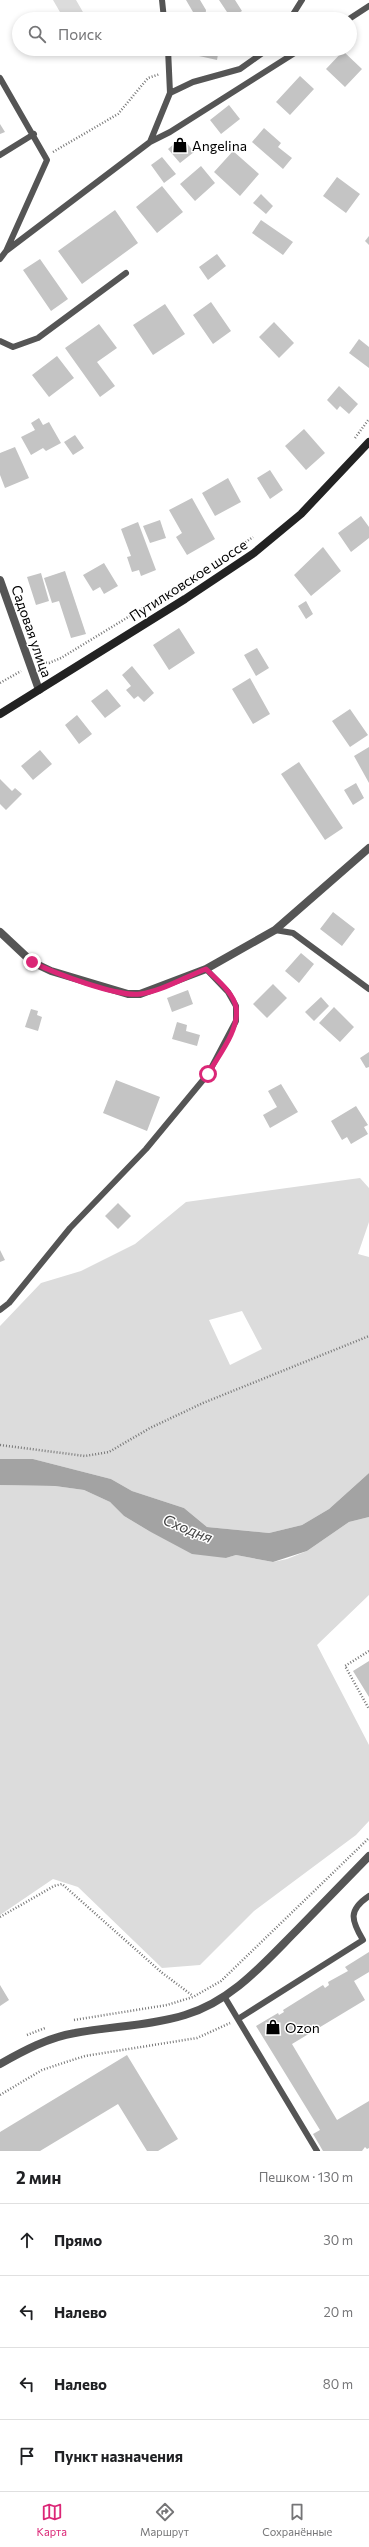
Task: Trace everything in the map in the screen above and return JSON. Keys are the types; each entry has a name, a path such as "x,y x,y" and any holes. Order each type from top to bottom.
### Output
{"main road":[{"name":"Путилковское шоссе","path":"0,714 185,599 254,553 301,514 369,442"}],"street":[{"name":"Садовая улица","path":"0,580 39,690"},
{"path":"0,932 32,962 51,971 128,994 140,994 206,969 275,930 369,848"},
{"path":"0,2064 48,2040 73,2033 149,2025 187,2015 224,1996 261,1966 369,1856"}],"lane":[{"path":"162,0 163,12"},
{"path":"294,12 302,0"},
{"path":"357,14 369,6"},
{"path":"150,142 170,93 169,56"},
{"path":"170,93 193,82 240,69 258,56"},
{"path":"6,251 150,142 290,56"},
{"path":"0,78 46,156 45,168 6,251 0,259"},
{"path":"0,155 34,134"},
{"path":"0,341 13,347 38,338 126,273"},
{"path":"275,930 293,934 369,989"},
{"path":"0,1310 9,1303 70,1228 146,1149 208,1074 236,1021 236,1006 228,992 206,969"},
{"path":"238,2019 363,1940 355,1926 353,1914 358,1904 369,1896"},
{"path":"224,1996 317,2151"}],"path":[{"path":"46,156 118,114 148,78 170,70"},
{"path":"351,444 369,419"},
{"path":"215,564 259,533"},
{"path":"0,683 30,666 40,662 50,663 61,658 209,568"},
{"path":"0,1445 85,1456 109,1452 150,1428 203,1403 369,1336"},
{"path":"369,1651 345,1666 369,1709"},
{"path":"67,2022 90,2016 167,2005 193,1997 221,1981 235,1970 369,1838"},
{"path":"0,1917 54,1886 62,1884 161,1972 193,1997"},
{"path":"0,2095 42,2070 63,2062 85,2056 197,2038 238,2019"},
{"path":"24,2037 52,2026"}],"shaded area":[{"path":"53,0 76,0 83,12 60,12"},
{"path":"360,1178 369,1188 369,1222 358,1254 369,1257 369,1473 329,1509 302,1525 269,1533 207,1527 184,1508 132,1491 111,1479 33,1459 0,1459 0,1326 41,1283 81,1271 135,1244 186,1202","holes":["242,1311 262,1349 230,1365 209,1320"]},
{"path":"0,1485 55,1486 84,1490 110,1502 124,1516 149,1531 226,1558 236,1555 273,1562 287,1559 307,1551 349,1522 369,1517 369,1595 317,1645 369,1745 369,1821 356,1835 254,1911 200,1965 162,1968 78,1887 53,1879 0,1915"}],"water":[{"name":"Сходня","path":"0,1459 33,1459 111,1479 132,1491 184,1508 207,1527 269,1533 302,1525 329,1509 369,1473 369,1517 349,1522 307,1551 273,1562 236,1555 226,1558 192,1554 124,1516 110,1502 84,1490 55,1486 0,1485"}],"building":[{"path":"186,0 200,0 206,12 193,12"},
{"path":"219,0 235,0 242,11 240,12 227,12"},
{"path":"199,56 218,56 217,60"},
{"path":"338,56 348,56 362,69 345,87 326,69"},
{"path":"300,76 314,89 290,115 276,102"},
{"path":"229,105 240,119 221,134 210,120"},
{"path":"0,124 5,132 0,134"},
{"path":"264,128 281,143 278,147 292,158 283,169 252,142"},
{"path":"182,137 194,152 180,163 168,149"},
{"path":"233,151 259,174 240,196 214,172"},
{"path":"162,157 176,174 164,183 151,165"},
{"path":"201,166 215,183 195,201 180,184"},
{"path":"337,177 360,194 346,213 323,196"},
{"path":"162,186 183,212 157,233 136,207"},
{"path":"261,194 273,206 266,214 253,203"},
{"path":"115,210 138,243 82,284 58,251"},
{"path":"261,220 293,242 283,255 252,233"},
{"path":"369,236 369,245 365,241"},
{"path":"217,254 226,266 208,280 199,267"},
{"path":"40,259 68,299 51,311 23,270"},
{"path":"211,302 231,331 213,344 193,315"},
{"path":"165,304 185,334 153,355 133,325"},
{"path":"274,322 294,343 279,358 259,337"},
{"path":"99,324 117,348 97,362 115,386 100,397 65,348"},
{"path":"359,339 369,347 369,368 349,353"},
{"path":"57,356 74,378 49,397 32,375"},
{"path":"339,386 358,404 349,414 340,406 337,410 327,400"},
{"path":"39,418 43,425 49,422 61,443 46,451 43,448 31,455 21,437 35,430 31,423"},
{"path":"304,429 325,453 306,470 285,446"},
{"path":"75,435 84,448 73,455 64,442"},
{"path":"15,447 29,478 5,488 0,475 0,453"},
{"path":"270,470 283,490 270,499 257,478"},
{"path":"228,478 241,502 215,516 202,493"},
{"path":"192,498 215,539 187,555 176,537 182,533 169,510"},
{"path":"361,516 369,527 369,538 351,552 338,533"},
{"path":"160,520 166,538 150,543 143,526"},
{"path":"138,522 156,570 141,576 139,570 132,572 127,557 131,556 121,529"},
{"path":"323,547 341,571 311,596 294,575"},
{"path":"104,563 118,586 104,594 100,587 93,591 83,575"},
{"path":"65,571 86,634 71,638 59,601 52,603 44,578"},
{"path":"41,573 49,601 36,605 27,577"},
{"path":"306,601 313,614 306,619 298,606"},
{"path":"179,628 195,653 169,670 153,645"},
{"path":"257,648 269,668 256,676 244,655"},
{"path":"132,666 154,693 144,702 138,696 134,699 126,690 131,686 122,675"},
{"path":"250,678 270,714 253,724 232,689"},
{"path":"107,689 121,706 105,718 91,701"},
{"path":"350,709 368,735 350,747 332,721"},
{"path":"77,715 92,734 79,744 65,725"},
{"path":"369,747 369,783 354,756"},
{"path":"40,750 52,764 33,780 21,766"},
{"path":"299,762 343,828 325,840 281,774"},
{"path":"0,779 12,791 15,788 22,794 6,810 0,804"},
{"path":"356,783 364,798 353,805 344,790"},
{"path":"333,912 355,929 342,946 320,929"},
{"path":"301,953 314,964 299,983 285,971"},
{"path":"273,984 287,998 267,1018 253,1004"},
{"path":"188,990 193,1004 172,1012 167,998"},
{"path":"321,997 329,1006 314,1021 305,1012"},
{"path":"334,1007 354,1027 340,1042 319,1023"},
{"path":"31,1009 38,1011 37,1015 42,1017 38,1031 25,1027"},
{"path":"177,1022 187,1025 186,1031 200,1035 197,1046 172,1039"},
{"path":"369,1052 369,1067 366,1068 360,1058"},
{"path":"116,1080 160,1097 147,1131 103,1113"},
{"path":"281,1084 298,1112 270,1128 263,1115 277,1107 268,1091"},
{"path":"356,1106 368,1125 364,1127 368,1134 351,1144 347,1137 342,1140 331,1121"},
{"path":"118,1203 131,1216 118,1229 105,1216"},
{"path":"0,1250 5,1260 0,1262"},
{"path":"369,1661 369,1697 353,1671"},
{"path":"369,1952 369,1972 354,1981 365,2000 292,2044 337,2120 369,2101 369,2148 367,2149 365,2147 362,2151 323,2151 313,2134 320,2130 256,2026 278,2013 279,2015 284,2012 283,2010 323,1985 325,1988 329,1985 328,1982 348,1971 345,1967"},
{"path":"0,1985 9,2000 0,2006"},
{"path":"127,2055 178,2139 158,2151 147,2151 118,2104 40,2151 0,2151 0,2132"}],"place":[{"name":"Angelina","path":"180,145"},
{"name":"Ozon","path":"273,2027"}],"route":[{"path":"32,962 73,979 128,994 140,994 156,989 206,969 228,992 236,1006 236,1021 225,1045 208,1074"}]}
